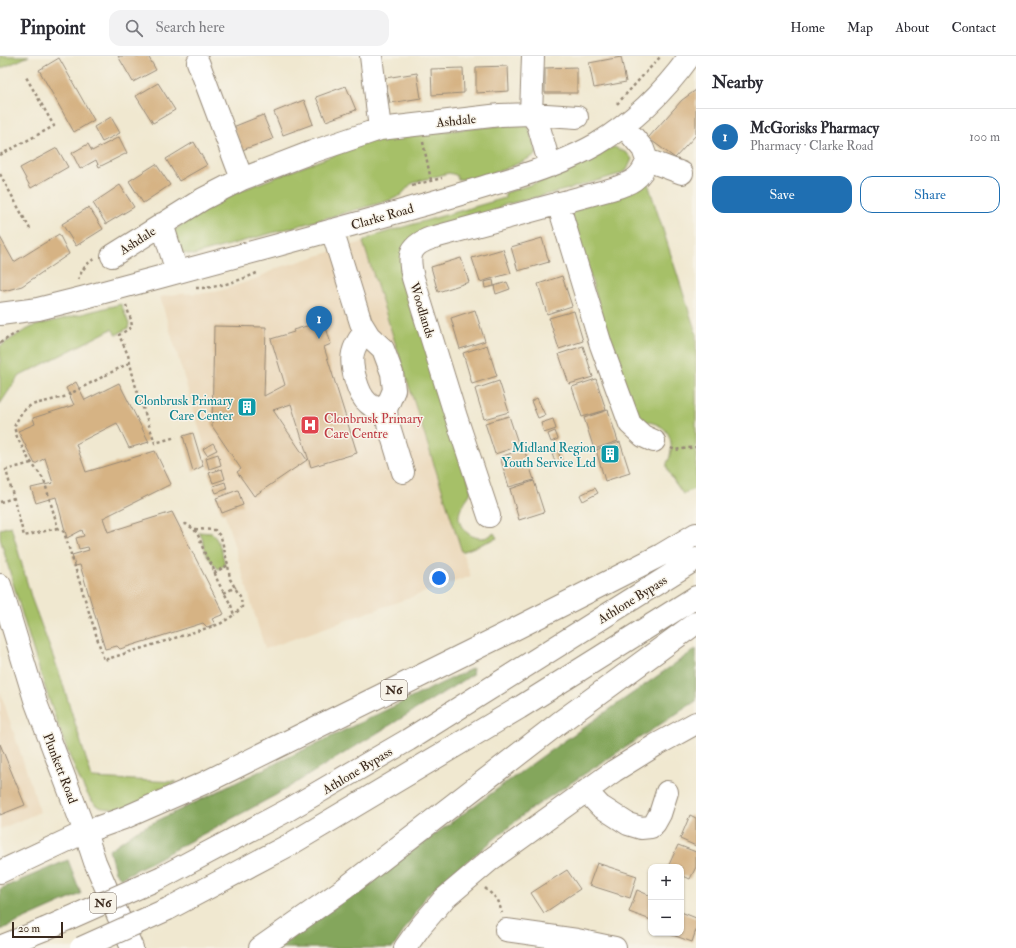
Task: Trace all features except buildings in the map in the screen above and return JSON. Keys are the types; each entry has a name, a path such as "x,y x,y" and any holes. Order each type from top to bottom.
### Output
{"main road":[{"path":"371,56 380,129"},
{"path":"533,56 531,114 538,124 550,166"},
{"name":"Clarke Road","path":"0,314 38,309 177,272 332,230 518,177 550,166 578,154 624,126 655,99 690,56"},
{"path":"198,62 242,179"},
{"name":"Ashdale","path":"112,256 203,199 242,179 312,152 380,129 500,115 531,114 577,117"},
{"path":"624,126 643,149 647,160 682,173"},
{"name":"Woodlands","path":"489,516 456,417 413,278 410,262 411,254 416,246 431,238 627,184 638,177 647,160"},
{"path":"558,203 601,345 630,424 643,436 654,441"},
{"name":"Ashdale","path":"162,224 177,272"},
{"path":"332,230 361,323 365,331 383,349 392,373 394,390 386,409 387,420 404,472"},
{"name":"Clarke Road","path":"0,330 38,309"},
{"path":"365,331 356,343 353,354 354,375 362,397 367,403 372,406 386,409"},
{"name":"N6","path":"0,872 86,832 124,818 211,780 661,555 696,534"},
{"name":"Athlone Bypass","path":"0,948 162,877 288,810 408,740 696,559"},
{"name":"Plunkett Road","path":"0,585 36,703 86,832 95,862 132,948"},
{"name":"N6","path":"81,948 168,909 289,845 519,708 696,597"},
{"path":"260,948 344,889 552,728 696,623"},
{"path":"405,948 420,927 444,899 537,825 586,790 638,756 696,723"},
{"path":"586,790 600,806 628,824 641,828 651,826 655,823 660,814 667,792"},
{"path":"506,930 577,940 615,948"}],"path":[{"path":"0,155 54,126 26,77"},
{"path":"419,124 431,180"},
{"path":"0,174 30,229"},
{"path":"77,282 80,274 87,264 97,257 112,256"},
{"path":"124,299 132,327 119,335 128,355 136,390 155,443 176,437"},
{"path":"129,363 64,397 31,405 22,412 14,427 17,437 31,463 44,480 58,528 64,532 104,660 220,624 234,615 242,607 242,602 236,587 230,579 228,565 219,533 215,530 194,530"},
{"path":"654,441 675,450 696,446"},
{"path":"31,463 6,470 24,536 58,528"},
{"path":"0,502 14,498"},
{"path":"182,525 186,524 194,530 202,543 206,557 212,565 214,573 231,605 234,615"},
{"path":"214,573 228,565"},
{"path":"224,593 236,587"},
{"path":"474,874 487,890 498,900 501,906 506,930"}],"shaded area":[{"name":"Clonbrusk Primary Care Centre","path":"363,242 471,576 265,649 160,297 177,294 220,291 258,278 277,268"},
{"path":"0,691 40,812 0,829"}],"green space":[{"path":"0,56 29,56 0,69"},
{"path":"527,123 537,154 520,163 487,175 467,179 458,179 456,175 449,173 422,180 411,184 401,195 391,200 193,255 183,253 180,250 173,231 221,198 371,141 406,135"},
{"path":"614,147 627,153 632,159 627,170 620,174 569,189 500,206 501,211 412,239 471,492 461,508 459,516 461,526 468,534 478,538 484,538 494,533 497,538 462,552 363,242 371,237 393,230 505,198 505,193 566,173"},
{"path":"647,180 696,333 696,488 683,494 671,477 667,467 671,448 669,435 656,424 642,421 631,408 571,214 574,210"},
{"path":"121,304 129,324 128,328 116,335 112,329 18,377 0,404 0,346 34,326"},
{"path":"11,526 32,600 60,675 92,778 177,782 150,798 119,809 109,809 99,807 87,794 74,766 44,683 0,538 0,529"},
{"path":"199,532 212,533 222,552 225,565 218,569 207,556"},
{"path":"696,649 696,701 528,811 426,896 393,948 278,948 547,753"},
{"path":"473,668 472,675 276,795 121,878 115,872 109,850 136,831"},
{"path":"68,860 81,894 0,930 0,889"}],"place":[{"name":"McGorisks Pharmacy","path":"319,339"},
{"name":"Clonbrusk Primary Care Center","path":"247,407"},
{"name":"Clonbrusk Primary Care Centre","path":"310,425"},
{"name":"Midland Region Youth Service Ltd","path":"610,454"}]}
